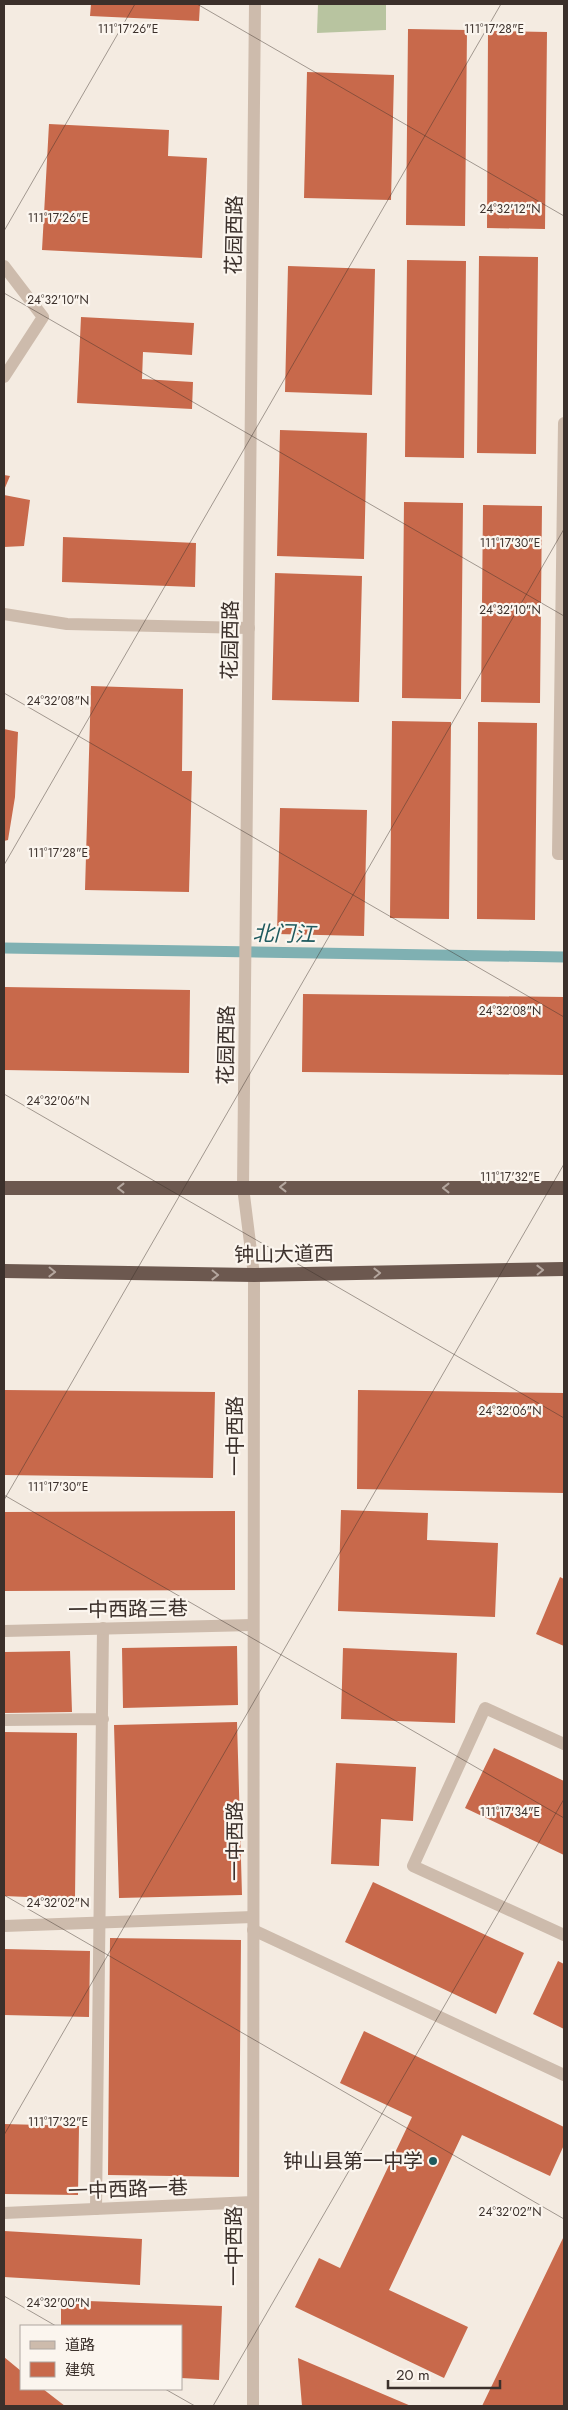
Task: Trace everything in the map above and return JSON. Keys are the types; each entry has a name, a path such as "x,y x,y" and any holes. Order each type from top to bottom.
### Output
{"highway":[{"path":"4,1188 564,1188"},
{"name":"钟山大道西","path":"4,1272 254,1275 564,1269"}],"street":[{"name":"花园西路","path":"254,1275 243,1187 255,4"},
{"path":"4,266 44,317 4,377"},
{"path":"564,422 562,721 558,854 564,854"},
{"path":"4,614 67,624 249,628"},
{"name":"一中西路","path":"253,2406 254,1275"},
{"name":"一中西路三巷","path":"4,1631 253,1625"},
{"path":"96,2209 103,1628"},
{"path":"564,1744 485,1708 413,1866 564,1935"},
{"path":"4,1720 103,1719"},
{"path":"4,1926 100,1922 253,1923 564,2075"},
{"name":"一中西路一巷","path":"4,2213 253,2202"}],"green space":[{"path":"318,4 386,4 386,30 317,33"}],"building":[{"path":"91,4 200,4 199,21 90,16"},
{"path":"408,29 467,30 465,226 406,225"},
{"path":"488,31 547,32 545,229 487,228"},
{"path":"307,72 394,75 391,200 304,198"},
{"path":"49,124 169,130 168,156 207,158 202,258 42,250"},
{"path":"479,256 538,257 536,454 477,453"},
{"path":"407,260 466,261 464,458 405,457"},
{"path":"288,266 375,269 372,395 285,392"},
{"path":"81,317 194,323 192,355 143,352 142,379 193,382 192,409 77,403"},
{"path":"280,430 367,433 364,559 277,556"},
{"path":"4,475 10,476 4,490"},
{"path":"4,495 30,500 24,546 4,547"},
{"path":"404,502 463,503 461,699 402,698"},
{"path":"483,505 542,506 540,703 481,702"},
{"path":"63,537 196,543 195,587 62,582"},
{"path":"275,573 362,576 359,702 272,700"},
{"path":"91,686 183,689 182,771 192,771 189,892 85,890"},
{"path":"392,721 451,722 449,919 390,918"},
{"path":"478,722 537,723 535,920 477,919"},
{"path":"4,729 18,732 15,797 8,840 4,841"},
{"path":"280,808 367,810 364,936 277,934"},
{"path":"4,987 190,990 189,1073 4,1070"},
{"path":"303,994 564,997 564,1075 302,1072"},
{"path":"4,1390 215,1392 213,1478 4,1475"},
{"path":"358,1390 564,1393 564,1493 357,1489"},
{"path":"341,1510 428,1513 427,1540 498,1543 495,1617 338,1611"},
{"path":"235,1511 235,1590 4,1591 4,1512"},
{"path":"560,1577 564,1579 564,1646 536,1634"},
{"path":"237,1646 238,1705 123,1708 122,1648"},
{"path":"343,1648 457,1653 455,1723 341,1719"},
{"path":"70,1651 72,1712 4,1713 4,1652"},
{"path":"237,1722 242,1895 119,1898 114,1725"},
{"path":"4,1732 77,1733 75,1899 4,1896"},
{"path":"494,1748 564,1781 564,1855 465,1808"},
{"path":"336,1763 416,1767 413,1821 381,1819 379,1866 331,1864"},
{"path":"373,1882 524,1953 496,2014 345,1942"},
{"path":"110,1938 241,1940 239,2177 108,2175"},
{"path":"4,1949 90,1951 89,2017 4,2015"},
{"path":"558,1961 564,1964 564,2029 533,2014"},
{"path":"364,2031 564,2127 564,2145 550,2176 462,2135 389,2290 468,2327 444,2378 295,2307 319,2258 340,2268 412,2117 340,2083"},
{"path":"4,2124 79,2126 78,2195 4,2194"},
{"path":"4,2231 142,2239 140,2285 4,2277"},
{"path":"564,2236 564,2406 482,2406"},
{"path":"61,2300 222,2306 219,2380 182,2378 182,2325 61,2325"},
{"path":"4,2357 20,2370 20,2390 44,2390 65,2406 4,2406"},
{"path":"298,2358 411,2406 302,2406"}],"waterway":[{"name":"北门江","path":"4,948 564,957"}],"place":[{"name":"钟山县第一中学","path":"433,2161"}]}
